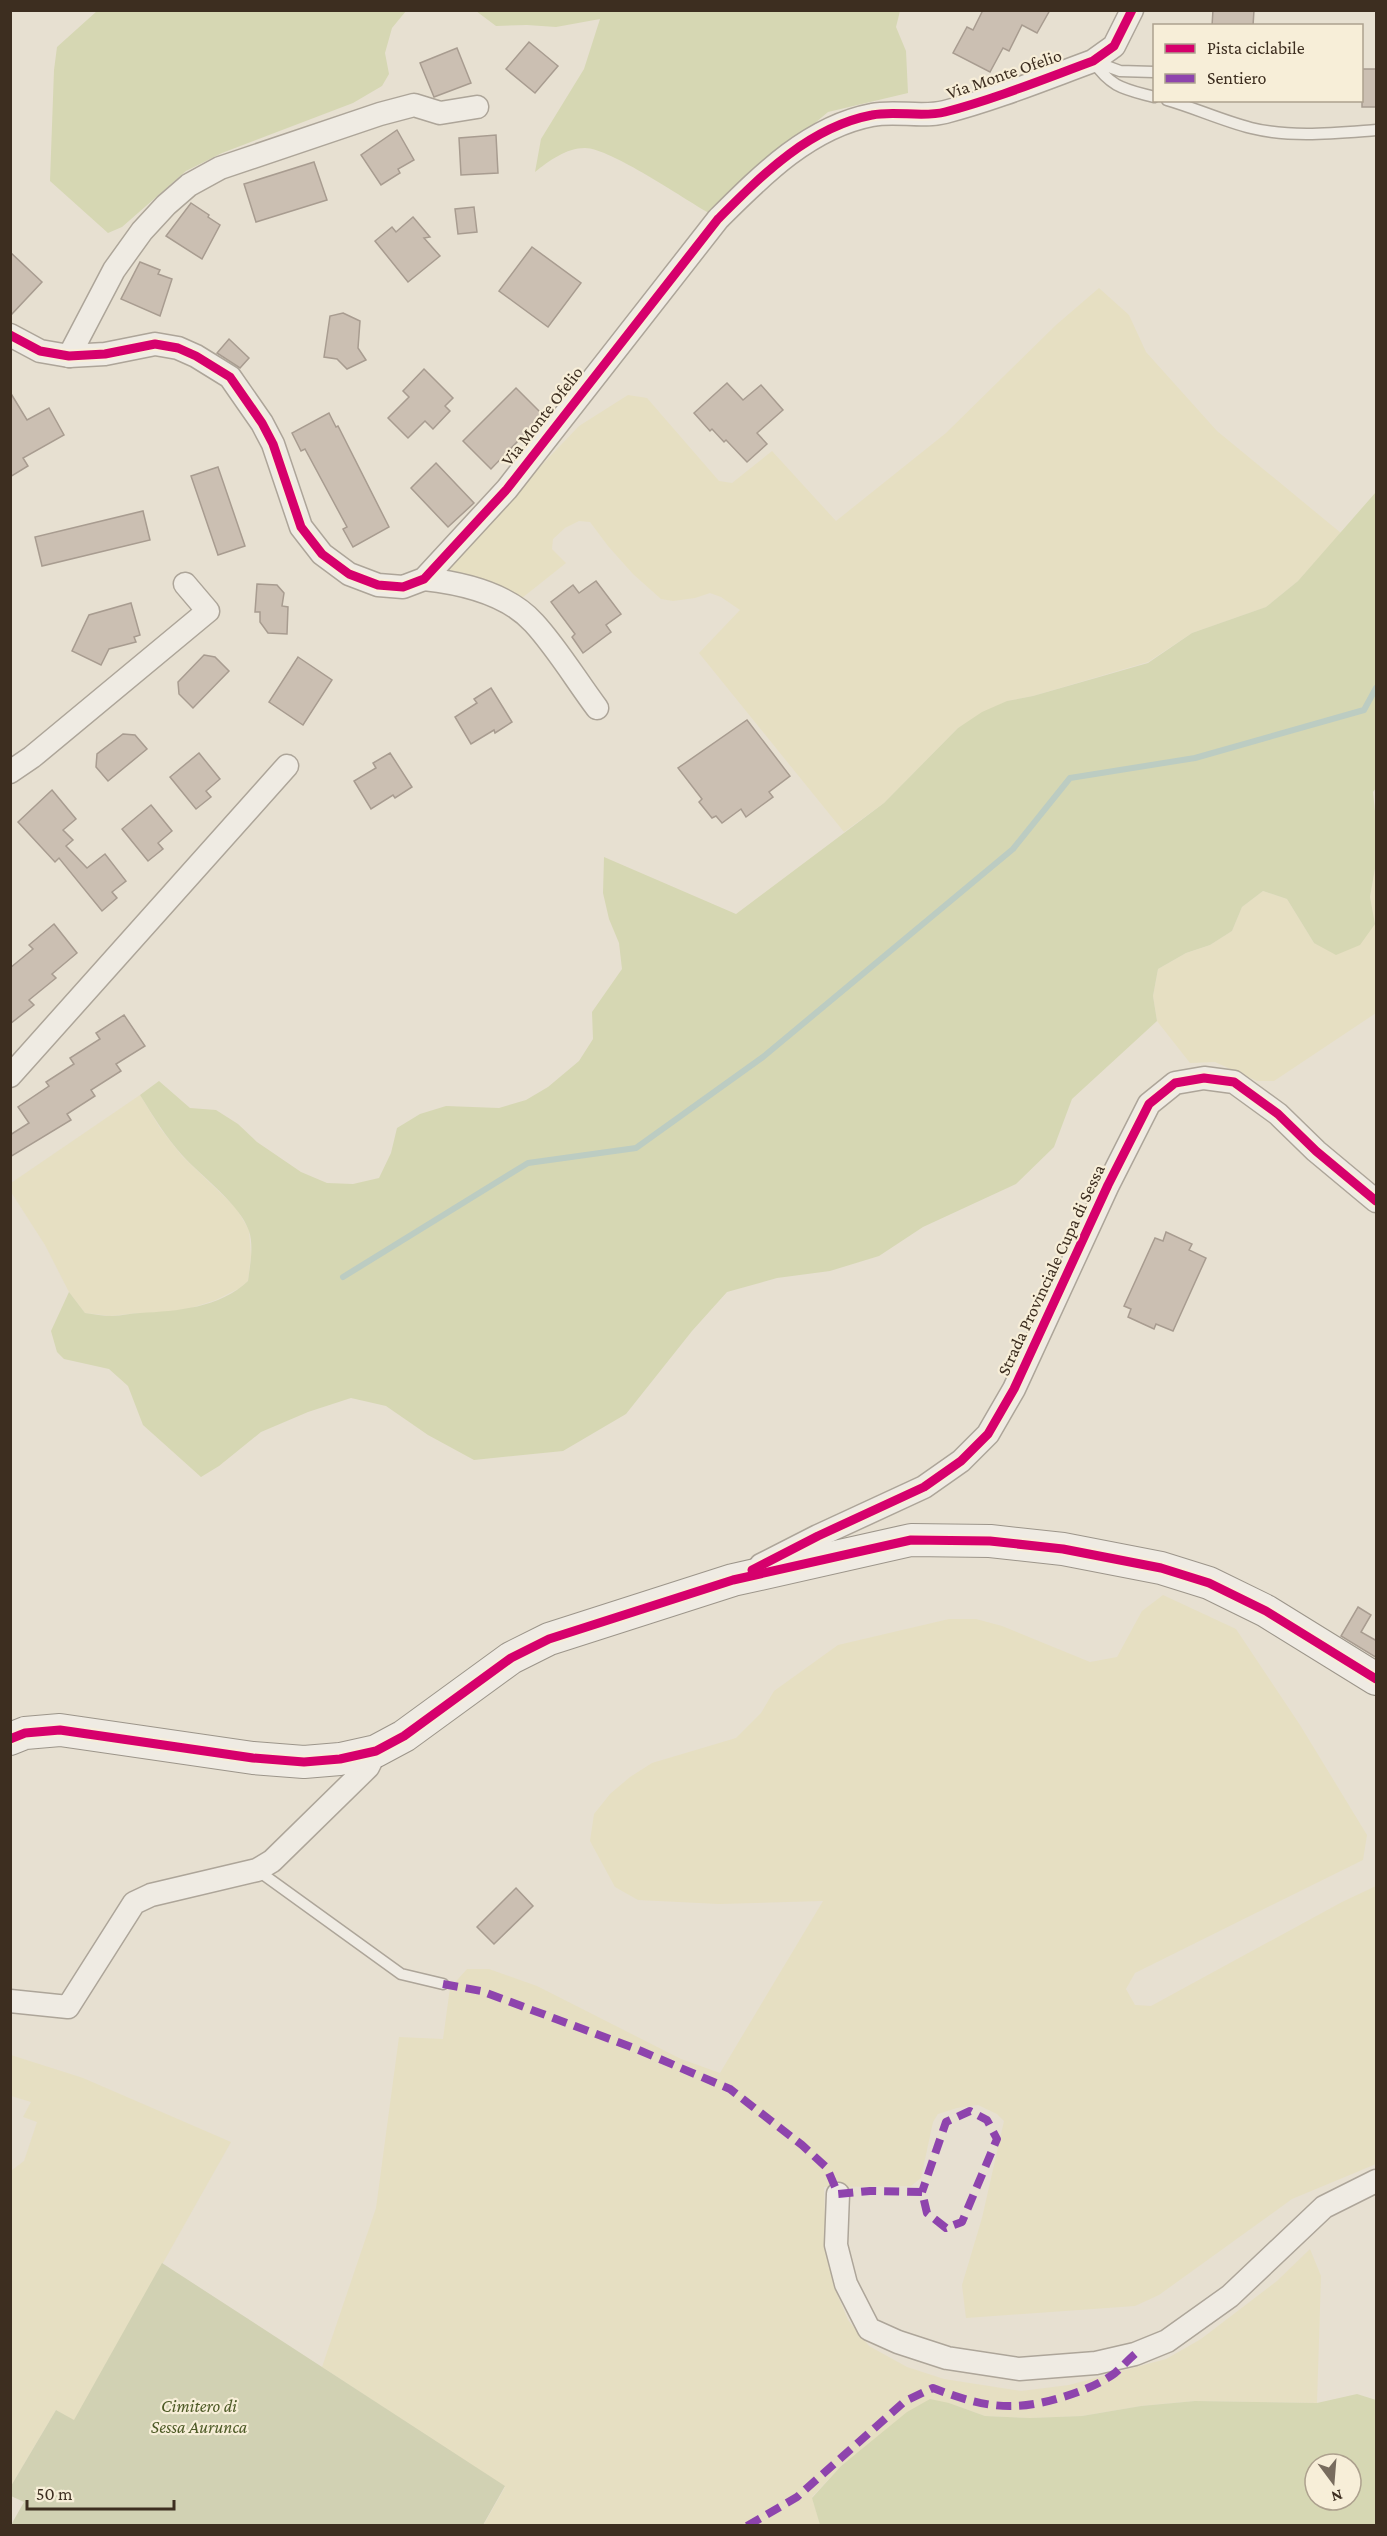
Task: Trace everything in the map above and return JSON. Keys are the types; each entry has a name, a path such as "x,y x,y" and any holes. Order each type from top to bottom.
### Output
{"street":[{"name":"Via Monte Ofelio","path":"424,579 507,489 718,219 751,186 787,156 832,128 852,121 873,115 941,113 1093,61 1114,46 1132,10"},
{"path":"69,356 114,270 142,231 189,185 220,168 380,114 414,105 440,113 477,107"},
{"path":"10,335 40,351 69,356 105,354 155,344 178,348 230,377 262,423 273,444 301,527 322,554 349,574 378,585 403,588 424,579 449,582 514,606 533,622 597,708"},
{"path":"10,772 208,610 185,584"},
{"path":"10,1076 287,766"},
{"name":"Strada Provinciale Cupa di Sessa","path":"733,1580 818,1536 924,1487 961,1461 988,1434 1014,1389 1108,1185 1149,1104 1175,1083 1204,1078 1234,1082 1266,1103 1316,1151 1377,1201"},
{"path":"10,1739 25,1733 60,1731 253,1758 304,1762 340,1759 376,1751 404,1736 511,1658 549,1639 733,1580 911,1540 990,1541 1064,1549 1161,1568 1209,1583 1266,1611 1377,1679"},
{"path":"10,2001 68,2007 135,1903 151,1894 257,1870 272,1861 368,1767 376,1751"},
{"path":"838,2194 836,2245 846,2284 869,2329 898,2342 947,2358 1019,2369 1096,2363 1135,2354 1167,2342 1230,2296 1324,2207 1377,2181"}],"lane":[{"path":"1093,61 1120,71 1153,72"},
{"path":"1093,61 1103,76 1117,87 1153,96"},
{"path":"1173,102 1251,128 1284,132 1337,133 1377,130"},
{"path":"257,1870 401,1974 443,1984"}],"shaded area":[{"path":"1099,288 1129,315 1146,352 1217,431 1341,533 1298,581 1266,607 1192,633 1148,662 1033,696 1007,701 958,728 884,803 844,832 699,653 740,610 721,597 710,593 673,601 661,599 633,574 590,522 579,521 565,528 553,539 552,549 566,563 522,598 456,578 443,568 579,426 628,395 647,398 719,481 732,483 772,451 836,521 946,433 1056,325"},
{"path":"1376,863 1376,1013 1274,1081 1257,1081 1215,1062 1190,1063 1157,1021 1153,996 1158,969 1186,953 1210,945 1232,931 1242,907 1263,891 1287,899 1314,943 1375,924 1370,897"},
{"path":"140,1095 160,1128 182,1156 236,1208 249,1230 251,1256 248,1281 240,1288 216,1300 191,1308 164,1313 111,1316 85,1313 69,1292 45,1245 11,1192 11,1183"},
{"path":"1163,1595 1236,1629 1300,1725 1367,1835 1363,1860 1135,1973 1126,1989 1135,2005 1151,2006 1342,1902 1376,1886 1376,2164 1292,2199 1159,2295 1135,2306 966,2318 962,2285 982,2218 1004,2121 997,2114 978,2105 957,2108 938,2114 933,2122 921,2178 911,2186 824,2187 826,2251 834,2286 848,2320 869,2346 907,2367 944,2379 1021,2391 1069,2385 1166,2359 1201,2339 1277,2281 1310,2249 1321,2276 1317,2403 1195,2401 1141,2406 1082,2416 1030,2418 985,2416 949,2403 869,2445 841,2466 812,2497 820,2525 483,2526 505,2487 322,2367 376,2208 399,2037 443,2039 450,1988 467,1969 489,1969 537,1986 681,2059 720,2073 823,1901 719,1904 638,1900 615,1887 590,1841 594,1814 610,1794 630,1777 652,1763 736,1738 761,1713 774,1691 838,1645 949,1619 976,1619 1002,1626 1090,1662 1117,1657 1142,1611"},
{"path":"11,2055 83,2078 231,2142 74,2421 56,2410 11,2486 11,2171 24,2161 37,2122 23,2117 31,2102 11,2096"}],"green space":[{"path":"97,11 406,11 392,28 385,53 389,74 382,86 353,103 222,153 186,171 122,227 108,233 50,181 57,47"},
{"path":"476,11 900,11 896,27 906,51 908,93 828,112 709,213 647,175 596,150 585,148 571,150 535,172 541,139 584,69 600,19 556,27 496,26"},
{"path":"1376,492 1376,788 1373,792 1376,863 1370,897 1375,924 1360,945 1336,955 1314,943 1287,899 1263,891 1242,907 1232,931 1210,945 1186,953 1158,969 1153,996 1157,1021 1072,1099 1054,1147 1016,1184 923,1227 879,1256 830,1271 777,1278 727,1292 692,1331 626,1414 563,1451 474,1460 428,1435 386,1406 351,1398 308,1412 261,1432 219,1466 201,1477 143,1425 128,1386 109,1369 64,1359 57,1352 51,1331 69,1292 85,1313 116,1316 197,1306 225,1297 248,1281 251,1243 244,1221 229,1201 176,1148 140,1095 159,1081 190,1108 216,1110 238,1124 257,1142 301,1172 327,1183 353,1184 379,1178 391,1153 397,1128 420,1114 446,1106 499,1108 526,1100 548,1087 579,1061 593,1039 592,1012 622,969 619,943 609,919 603,893 604,857 736,914 884,803 958,728 982,712 1007,701 1033,696 1148,663 1192,633 1266,607 1298,581"},
{"name":"Cimitero di Sessa Aurunca","path":"162,2263 505,2486 483,2525 11,2525 24,2502 11,2496 11,2486 56,2410 74,2420"},
{"path":"1357,2394 1376,2400 1376,2525 820,2525 812,2498 841,2466 907,2412 930,2399 985,2416 1030,2418 1082,2416 1141,2406 1195,2401 1317,2403"}],"building":[{"path":"983,10 1050,10 1037,33 1022,25 1009,51 1003,48 990,72 953,53 967,27 973,30"},
{"path":"1213,10 1254,10 1253,24 1212,24"},
{"path":"529,42 558,66 535,93 506,69"},
{"path":"457,48 471,83 434,97 420,63"},
{"path":"1363,69 1377,69 1377,107 1362,107"},
{"path":"397,130 414,160 398,169 400,173 381,185 361,155"},
{"path":"496,135 498,173 461,175 459,138"},
{"path":"314,162 327,200 256,222 244,184"},
{"path":"191,203 220,225 202,259 166,236"},
{"path":"474,207 477,232 458,234 455,209"},
{"path":"413,217 430,237 424,238 440,256 408,282 375,241 392,227 396,232"},
{"path":"532,247 581,283 548,327 499,291"},
{"path":"10,252 42,282 10,316"},
{"path":"140,262 160,270 158,274 172,279 160,316 121,299"},
{"path":"343,313 360,321 358,348 366,360 347,369 337,359 324,357 330,316"},
{"path":"229,339 249,358 240,368 217,353"},
{"path":"424,369 453,398 445,406 450,411 433,429 425,421 408,438 388,418 409,397 403,391"},
{"path":"727,383 743,400 761,385 783,410 757,433 767,444 747,462 726,440 724,442 712,429 710,431 694,413"},
{"path":"516,388 543,415 491,469 463,441"},
{"path":"10,392 27,420 49,408 64,435 23,458 28,466 10,477"},
{"path":"329,413 336,427 338,426 389,527 353,547 343,529 347,527 305,449 301,451 292,433"},
{"path":"436,463 474,503 448,527 411,488"},
{"path":"218,467 245,546 218,555 191,476"},
{"path":"143,511 150,540 42,566 35,537"},
{"path":"596,581 621,614 606,625 611,632 583,653 572,637 575,634 551,602 573,585 579,593"},
{"path":"257,584 277,585 284,593 282,606 288,607 287,634 268,633 260,622 260,612 255,612"},
{"path":"131,603 140,635 134,637 136,642 109,649 101,665 72,651 89,615"},
{"path":"204,655 215,657 229,671 193,708 179,694 178,682"},
{"path":"298,657 332,680 303,725 269,702"},
{"path":"491,688 512,722 471,744 455,717 477,703 474,699"},
{"path":"747,720 790,776 769,792 773,797 746,817 741,809 722,823 716,816 712,818 699,802 702,799 678,768"},
{"path":"123,734 135,735 147,749 108,781 96,767 97,754"},
{"path":"199,753 220,779 206,791 211,797 196,809 170,777"},
{"path":"390,753 412,787 395,798 393,795 371,809 354,781 376,768 373,763"},
{"path":"52,790 76,819 63,830 73,840 66,846 87,868 105,854 126,881 112,892 117,898 102,911 59,858 55,862 18,822"},
{"path":"151,805 172,831 158,843 163,849 148,861 122,829"},
{"path":"54,924 77,953 52,974 56,978 29,1000 34,1005 10,1024 10,968 33,949 29,945"},
{"path":"124,1015 145,1046 116,1064 121,1071 91,1090 95,1096 67,1114 71,1120 10,1157 10,1135 29,1123 18,1107 49,1086 46,1082 74,1064 70,1058 100,1039 96,1033"},
{"path":"1166,1232 1192,1244 1189,1250 1206,1258 1173,1331 1156,1324 1154,1329 1128,1317 1131,1309 1124,1306 1155,1238 1163,1241"},
{"path":"1358,1607 1371,1615 1361,1632 1377,1641 1377,1658 1341,1636"},
{"path":"516,1888 533,1906 494,1944 477,1927"}],"waterway":[{"path":"343,1277 528,1163 636,1148 763,1057 1013,849 1070,778 1195,758 1364,710 1376,688"}],"marked path":[{"path":"443,1984 481,1991 634,2048 730,2089 802,2145 827,2168 838,2194 870,2191 922,2192 927,2213 946,2228 962,2222 997,2139 987,2120 970,2111 946,2122 922,2192"},
{"path":"747,2526 797,2497 905,2401 933,2388 993,2405 1014,2406 1038,2403 1067,2396 1094,2385 1115,2373 1135,2354"}],"cycle path":[{"path":"10,335 40,351 69,356 105,354 155,344 178,348 230,377 262,423 273,444 301,527 322,554 349,574 378,585 403,587 424,579 507,489 718,219 769,170 807,142 849,121 890,113 936,114 945,112 1001,95 1093,61 1114,46 1132,10"},
{"path":"752,1570 818,1536 924,1487 961,1461 988,1434 1014,1389 1108,1185 1149,1104 1175,1083 1204,1078 1234,1082 1278,1114 1316,1151 1376,1201"},
{"path":"10,1739 25,1733 60,1730 253,1758 304,1762 340,1759 376,1751 404,1736 511,1658 549,1639 733,1580 911,1540 990,1541 1063,1549 1161,1568 1209,1583 1266,1611 1376,1679"}]}
